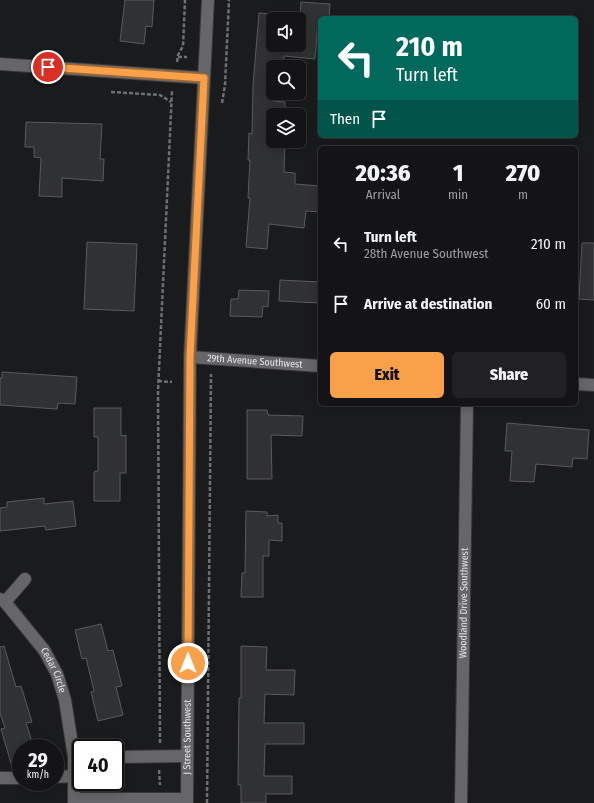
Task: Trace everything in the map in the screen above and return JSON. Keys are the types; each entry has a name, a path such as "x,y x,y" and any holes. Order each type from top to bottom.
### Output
{"street":[{"name":"J Street Southwest","path":"187,801 190,357 208,0"},
{"path":"0,64 204,78"},
{"name":"29th Avenue Southwest","path":"190,357 318,366"},
{"path":"578,384 594,385"},
{"name":"Woodland Drive Southwest","path":"461,803 467,406"},
{"path":"2,600 25,579"},
{"name":"Cedar Circle","path":"2,600 44,650 57,674 65,700 74,739"},
{"path":"124,757 187,756"},
{"path":"0,778 12,778"},
{"name":"Cedar Circle","path":"75,801 187,801"}],"path":[{"path":"177,63 183,46 185,0"},
{"path":"222,103 229,0"},
{"path":"178,57 187,57"},
{"path":"221,59 226,60"},
{"path":"160,747 158,381 172,91"},
{"path":"111,92 160,95 172,102"},
{"path":"207,803 211,374"},
{"path":"158,381 172,382"},
{"path":"203,383 211,383"},
{"path":"159,766 160,791"}],"building":[{"path":"125,0 154,0 152,27 146,26 144,44 120,41"},
{"path":"301,2 330,4 329,16 318,16 315,59 284,56 284,60 266,60 266,100 285,102 285,108 266,108 266,148 285,148 284,172 295,173 295,184 318,186 318,212 306,211 304,228 269,224 267,249 246,247 250,198 248,198 250,160 248,160 249,133 252,134 253,85 259,13 266,14 266,52 306,52 306,12 300,12"},
{"path":"26,122 102,124 100,159 104,159 103,181 62,178 62,197 39,196 41,158 34,157 34,147 25,147"},
{"path":"87,242 137,244 134,311 84,309"},
{"path":"582,243 594,243 594,300 579,299"},
{"path":"280,280 318,282 318,303 279,301"},
{"path":"239,290 269,291 268,307 263,306 262,317 230,316 231,299 238,299"},
{"path":"2,372 77,377 75,404 58,403 57,409 0,405 0,378 2,378"},
{"path":"94,408 121,408 121,436 126,435 126,473 120,473 120,501 94,501 94,472 98,471 98,437 94,437"},
{"path":"247,410 267,410 268,415 303,416 302,436 271,435 272,479 247,479"},
{"path":"507,423 589,430 587,459 573,458 572,467 536,464 534,482 510,481 512,451 505,451"},
{"path":"44,498 44,504 73,501 76,526 46,530 45,526 0,531 0,508 7,507 7,502"},
{"path":"246,511 267,512 267,516 278,515 278,523 282,523 282,541 269,540 269,556 263,556 263,597 241,597 242,573 245,573"},
{"path":"101,624 108,651 113,650 122,686 116,687 123,715 98,721 91,692 94,691 86,658 82,659 75,630"},
{"path":"4,646 16,687 21,686 32,722 26,723 31,739 12,739 12,767 1,729 5,728 0,713 0,647"},
{"path":"241,646 267,647 266,670 295,670 294,695 265,694 264,723 304,723 304,744 265,744 264,776 292,776 292,794 266,794 266,803 241,803 241,785 238,785"}],"route":[{"path":"48,67 204,78 190,357 188,663"}]}
